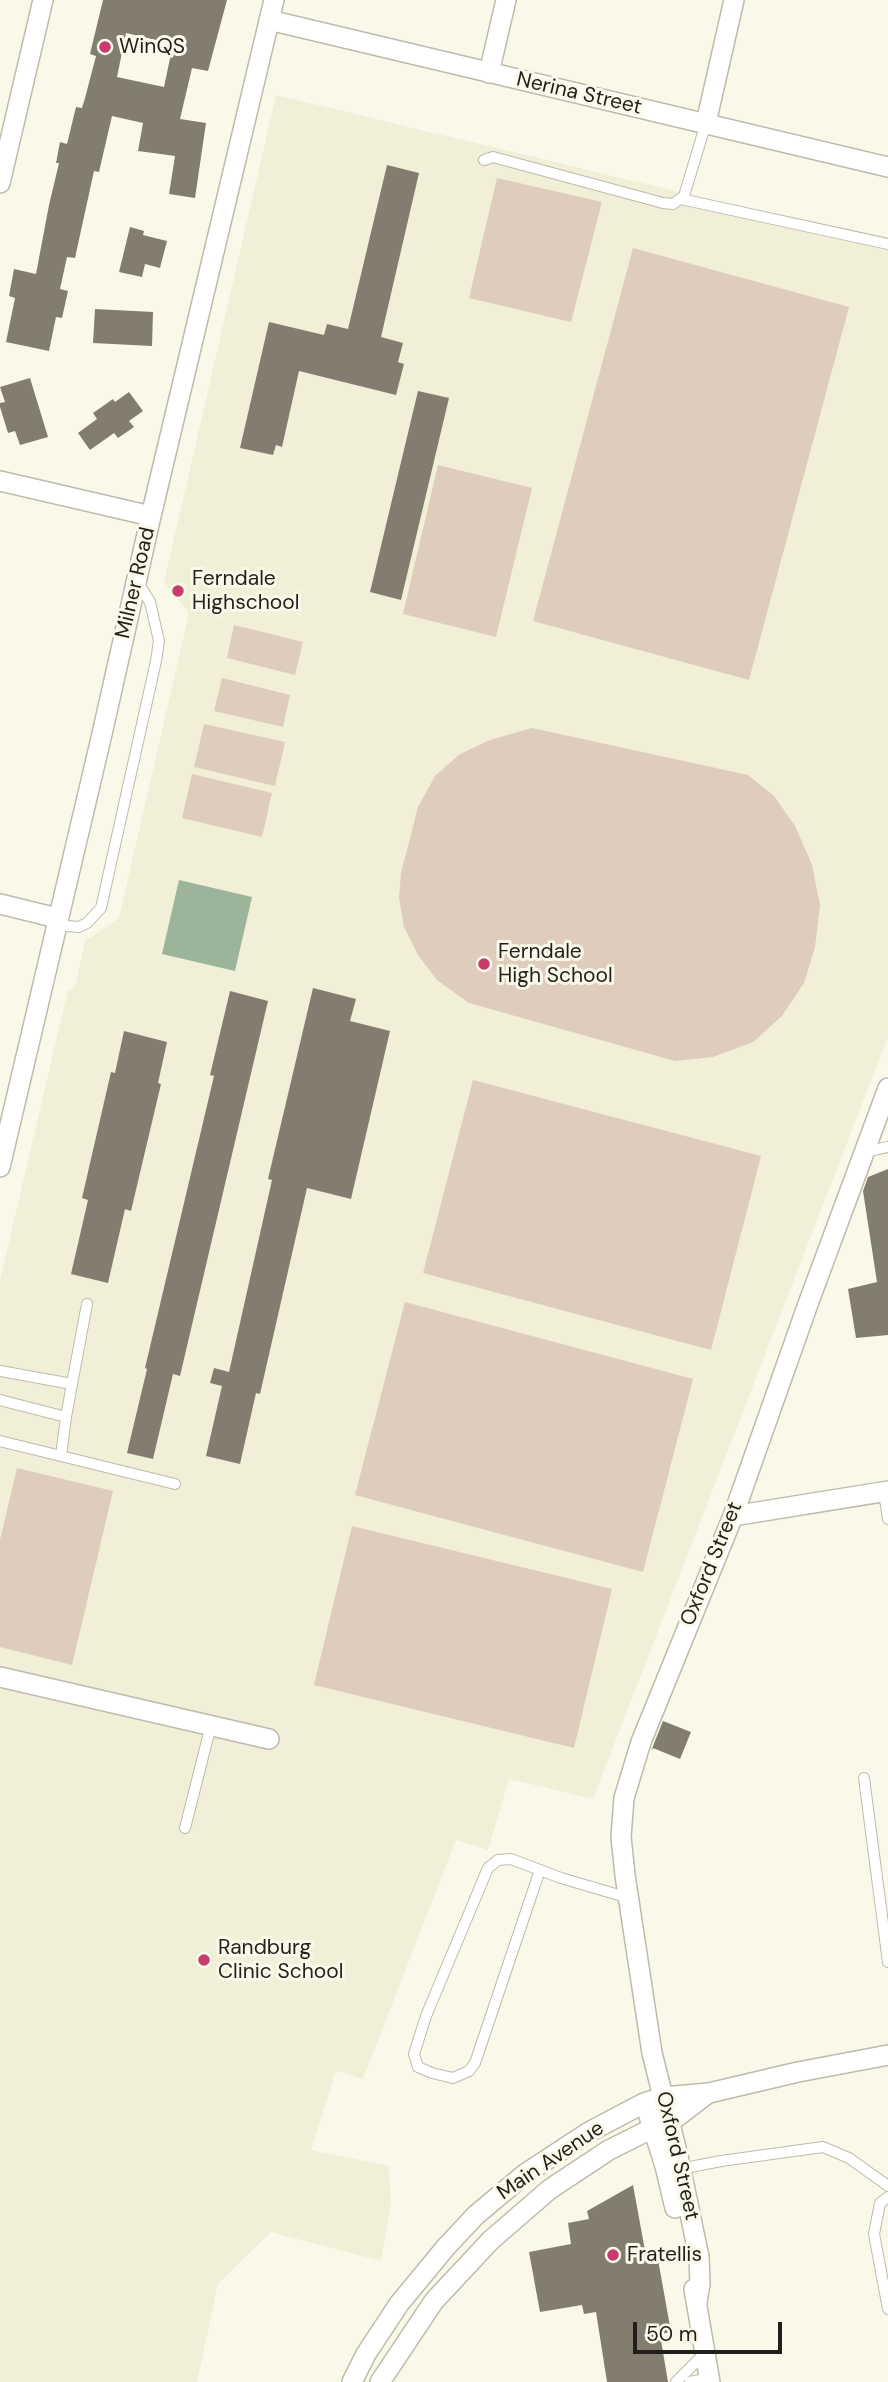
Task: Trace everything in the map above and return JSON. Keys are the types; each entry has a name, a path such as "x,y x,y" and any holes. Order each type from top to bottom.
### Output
{"street":[{"path":"0,183 43,0"},
{"name":"Milner Road","path":"0,1167 274,0"},
{"path":"489,74 506,0"},
{"path":"706,123 734,0"},
{"name":"Nerina Street","path":"269,20 888,167"},
{"path":"0,481 151,516"},
{"path":"0,904 56,922"},
{"name":"Oxford Street","path":"710,2380 661,2126 663,2097 652,2053 621,1837 624,1798 640,1742 733,1516 888,1088"},
{"path":"733,1516 886,1491"},
{"path":"0,1677 269,1739"},
{"name":"Oxford Street","path":"652,2053 644,2103 661,2126 680,2169 699,2258 697,2302"},
{"name":"Main Avenue","path":"352,2382 366,2354 399,2304 476,2215 525,2174 589,2132 644,2103 663,2097 709,2093 888,2055"},
{"name":"Main Avenue","path":"380,2382 434,2301 491,2240 550,2189 609,2150 661,2126 709,2093"}],"lane":[{"path":"484,160 493,157 673,204 684,196 706,123"},
{"path":"681,199 888,244"},
{"path":"56,922 79,927 87,923 101,908 159,641 150,602 136,580"},
{"path":"864,1152 888,1147"},
{"path":"61,1456 87,1304"},
{"path":"0,1371 72,1384"},
{"path":"0,1400 66,1417"},
{"path":"0,1441 175,1484"},
{"path":"886,1491 888,1519"},
{"path":"184,1828 211,1725"},
{"path":"864,1778 888,1962"},
{"path":"540,1870 475,2063 469,2071 453,2078 418,2067 414,2053 426,2016 488,1868 498,1860 511,1859 629,1898"},
{"path":"680,2169 823,2147 849,2158 888,2186"},
{"path":"888,2197 880,2203 874,2234 888,2309"},
{"path":"676,2382 706,2351"},
{"path":"690,2382 710,2380"}],"shaded area":[{"name":"Ferndale High School","path":"276,95 888,242 888,1037 593,1799 509,1779 488,1850 456,1840 363,2079 336,2071 311,2150 389,2166 391,2203 381,2261 271,2232 218,2284 197,2382 0,2382 0,1280 68,990 75,987 85,941 119,918 189,613 164,582"},
{"path":"497,178 602,202 571,322 469,298"},
{"path":"633,248 849,307 749,680 533,621"},
{"path":"438,465 532,488 496,637 403,614"},
{"path":"234,625 303,642 295,675 227,658"},
{"path":"222,678 290,695 283,727 214,711"},
{"path":"204,724 285,742 275,786 194,767"},
{"path":"532,728 748,775 774,796 795,826 812,865 820,905 815,947 804,983 782,1016 753,1042 713,1057 675,1061 469,1003 437,980 418,955 404,927 399,898 401,873 418,807 435,776 460,754 490,740"},
{"path":"192,774 272,793 262,837 182,818"},
{"path":"179,880 252,897 235,971 162,954"},
{"path":"473,1080 761,1156 711,1350 423,1273"},
{"path":"405,1302 693,1379 643,1572 355,1495"},
{"path":"17,1468 113,1491 72,1665 0,1647 0,1540"},
{"path":"352,1526 612,1589 574,1748 314,1685"}],"building":[{"path":"103,0 227,0 208,71 192,68 180,119 206,123 195,198 169,194 175,156 138,151 143,123 112,116 99,172 94,171 75,258 67,257 60,289 68,291 62,318 56,317 49,351 6,342 15,298 9,296 14,269 36,274 59,163 56,163 60,142 67,144 76,107 82,108 96,56 90,54","holes":["126,33 173,44 164,87 117,77"]},
{"path":"387,165 419,173 381,337 403,343 398,362 404,364 396,395 299,371 282,447 276,445 273,455 240,448 269,322 324,335 327,324 348,329"},
{"path":"130,227 144,231 143,235 167,241 160,268 145,264 142,277 119,272"},
{"path":"95,309 153,312 152,346 93,343"},
{"path":"30,378 48,437 20,445 15,431 8,433 0,407 0,403 5,402 0,387"},
{"path":"418,391 449,398 401,600 370,592"},
{"path":"129,392 143,411 129,421 134,427 118,438 114,433 90,450 78,433 97,419 93,413"},
{"path":"313,988 356,999 350,1021 390,1031 351,1199 307,1188 260,1394 256,1393 240,1464 206,1456 222,1386 210,1383 214,1368 229,1372 272,1180 268,1179"},
{"path":"230,991 268,1001 180,1376 173,1374 153,1459 127,1453 214,1076 210,1075"},
{"path":"124,1031 167,1042 158,1083 161,1084 131,1211 125,1209 108,1283 71,1274 88,1200 82,1198 111,1072 115,1073"},
{"path":"888,1169 888,1335 856,1338 848,1289 877,1282 863,1191 868,1177"},
{"path":"663,1721 691,1732 680,1759 653,1748 651,1751"},
{"path":"633,2185 646,2256 657,2254 671,2332 660,2334 668,2382 607,2382 596,2312 584,2314 582,2305 540,2312 529,2252 571,2244 568,2223 589,2219 587,2211"}],"place":[{"name":"WinQS","path":"105,47"},
{"name":"Ferndale Highschool","path":"178,591"},
{"name":"Ferndale High School","path":"484,964"},
{"name":"Randburg Clinic School","path":"204,1960"},
{"name":"Fratellis","path":"613,2255"}]}
